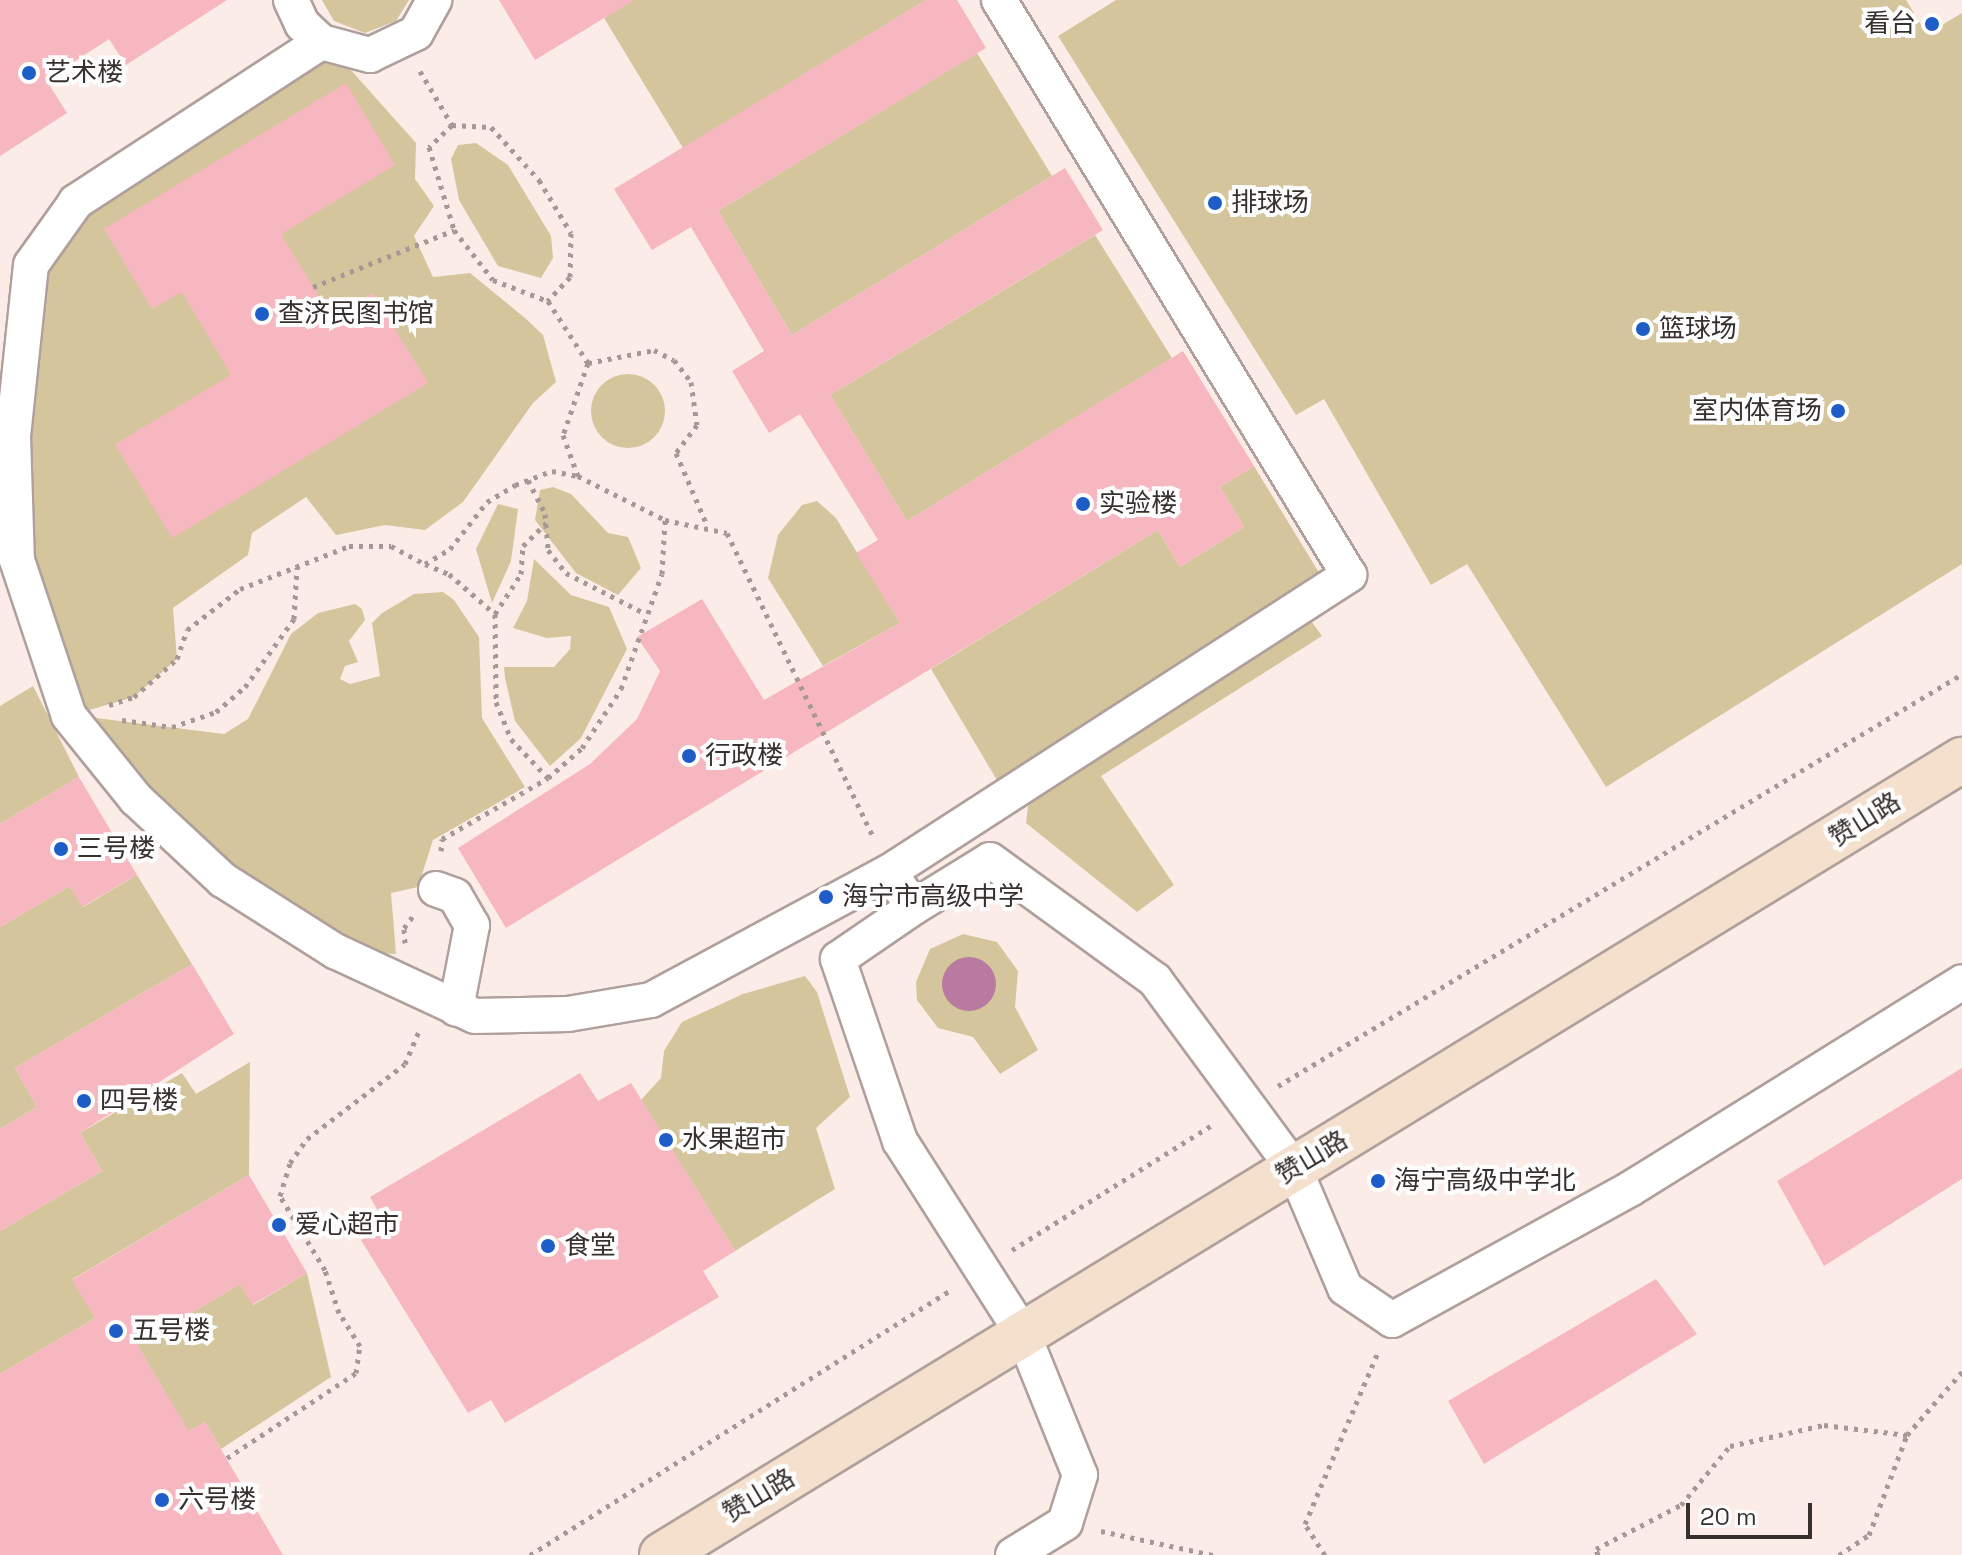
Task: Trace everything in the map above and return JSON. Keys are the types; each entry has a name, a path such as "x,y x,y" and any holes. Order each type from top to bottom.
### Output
{"street":[{"path":"291,0 302,24 321,42 370,55 403,43 434,0"},
{"path":"321,42 76,202 31,265 13,436 17,560 69,716 136,799 223,880 335,951 475,1016 568,1014 651,1000 890,873 1349,575 999,0"},
{"name":"赞山路","path":"662,1555 1962,760"},
{"path":"1013,1555 1065,1523 1080,1475 1023,1334 900,1141 838,959 990,860 1155,980 1295,1170 1345,1288 1392,1320 1630,1189 1962,982"},
{"path":"890,873 914,907"},
{"path":"433,997 472,925 455,896 436,889"}],"path":[{"path":"403,43 452,125"},
{"path":"548,301 570,277 571,233 539,180 491,127 452,125 429,147 454,230 493,280 548,301 588,363"},
{"path":"313,287 454,230"},
{"path":"588,363 654,350 674,360 691,382 697,425 676,453 707,526"},
{"path":"578,476 563,435 588,363"},
{"path":"425,564 450,549 487,502 552,471 578,476 665,520 707,526 727,533 890,873"},
{"path":"528,480 546,523 548,550 566,573 646,614"},
{"path":"227,1458 356,1373 360,1346 339,1313 325,1270 280,1196 290,1163 307,1139 405,1064 433,997 404,928 436,889 442,839 548,778 582,748 621,689 662,574 665,520"},
{"path":"546,523 523,546 521,574 495,614 496,702 511,739 548,778"},
{"path":"69,716 134,697 177,659 187,630 240,589 349,546 391,546 449,574 495,614"},
{"path":"69,716 172,727 216,712 270,658 294,619 297,567"},
{"path":"1325,1555 1305,1524 1392,1320"},
{"path":"1839,1555 1869,1535 1907,1435 1962,1372"},
{"path":"1598,1555 1596,1549 1681,1505 1730,1446 1824,1425 1907,1435"},
{"path":"1065,1523 1213,1555"}],"shaded area":[{"path":"322,0 409,0 396,21 365,33 334,21"},
{"path":"633,0 926,0 683,148 604,18"},
{"path":"1116,0 1906,0 1927,34 1962,13 1962,564 1606,787 1467,564 1431,585 1324,399 1296,415 1058,36"},
{"path":"977,53 1052,176 792,335 718,211"},
{"path":"303,54 350,69 416,143 415,179 434,206 414,236 433,277 470,273 525,318 543,335 556,382 533,403 463,502 425,530 385,525 336,535 306,497 252,533 248,555 173,608 177,659 134,697 72,715 224,734 248,719 291,634 318,613 355,604 362,609 365,620 349,641 358,662 345,666 340,679 350,684 380,676 372,623 382,613 414,594 443,592 454,600 479,637 482,718 525,787 433,840 418,887 391,893 396,954 335,951 223,880 69,716 17,560 31,265 76,202"},
{"path":"476,143 508,165 551,236 553,258 541,278 498,266 459,200 451,159 458,145"},
{"path":"1095,235 1172,358 907,521 830,395"},
{"path":"635,374 655,384 663,397 663,425 655,438 642,446 621,448 601,438 593,425 591,404 601,384 614,376"},
{"path":"1254,466 1329,589 1301,607 1322,636 1101,776 1174,885 1137,912 1026,823 1031,783 1007,797 931,669 1158,530 1180,567 1244,527 1220,487"},
{"path":"553,487 571,494 608,533 628,537 641,568 618,595 576,573 535,520 540,490"},
{"path":"817,501 836,518 900,623 823,666 768,578 778,535 802,505"},
{"path":"498,504 518,509 511,561 492,603 476,549"},
{"path":"534,559 571,595 609,607 627,649 581,738 550,766 515,721 504,667 554,667 570,649 571,636 547,638 513,628 527,601"},
{"path":"33,686 79,777 0,824 0,706"},
{"path":"137,875 192,964 15,1068 37,1107 0,1129 0,927 70,886 83,907"},
{"path":"963,934 997,942 1018,971 1015,1007 1038,1050 1000,1074 973,1037 938,1028 917,1000 916,982 930,949"},
{"path":"969,957 988,965 996,984 988,1003 969,1011 950,1003 942,984 950,965"},
{"path":"805,976 817,992 850,1097 816,1128 835,1189 735,1251 641,1100 661,1078 664,1051 682,1022 743,994"},
{"path":"250,1062 249,1175 73,1279 95,1318 0,1374 0,1231 102,1171 80,1133 182,1073 196,1094"},
{"path":"307,1273 331,1377 221,1449 205,1422 0,1543 0,1477 159,1382 137,1345 240,1284 253,1305"}],"building":[{"name":"艺术楼","path":"0,0 227,0 126,65 109,39 46,80 67,113 0,156"},
{"path":"499,0 634,0 535,60"},
{"path":"926,0 957,0 986,48 718,211 792,335 1065,168 1103,230 830,395 907,521 1183,351 1254,466 1220,487 1244,527 1180,567 1158,530 506,928 458,848 590,764 637,719 660,671 637,637 702,599 764,700 900,623 856,553 878,540 800,414 769,433 732,371 764,351 691,227 652,250 614,189"},
{"name":"查济民图书馆","path":"346,83 395,165 281,234 332,318 373,293 428,383 172,538 115,444 231,375 182,292 152,309 104,229"},
{"name":"三号楼","path":"79,777 137,875 82,907 70,886 0,927 0,824"},
{"name":"四号楼","path":"192,964 234,1034 80,1133 102,1171 0,1231 0,1129 37,1107 15,1068"},
{"path":"1962,1068 1962,1179 1824,1266 1777,1181"},
{"name":"食堂","path":"580,1073 598,1101 631,1083 735,1251 703,1271 719,1297 505,1423 491,1400 468,1413 361,1240 387,1227 370,1197"},
{"path":"249,1175 307,1273 252,1305 240,1284 137,1345 189,1431 205,1422 283,1555 0,1555 0,1374 95,1318 72,1280"},
{"path":"1656,1279 1697,1334 1484,1464 1448,1401"}],"place":[{"name":"看台","path":"1932,24"},
{"name":"艺术楼","path":"29,73"},
{"name":"排球场","path":"1215,203"},
{"name":"查济民图书馆","path":"262,314"},
{"name":"篮球场","path":"1643,329"},
{"name":"室内体育场","path":"1838,411"},
{"name":"实验楼","path":"1083,504"},
{"name":"行政楼","path":"689,756"},
{"name":"三号楼","path":"61,849"},
{"name":"海宁市高级中学","path":"826,897"},
{"name":"四号楼","path":"84,1101"},
{"name":"水果超市","path":"666,1140"},
{"name":"海宁高级中学北","path":"1378,1181"},
{"name":"爱心超市","path":"279,1225"},
{"name":"食堂","path":"548,1246"},
{"name":"五号楼","path":"116,1331"},
{"name":"六号楼","path":"162,1500"}]}
